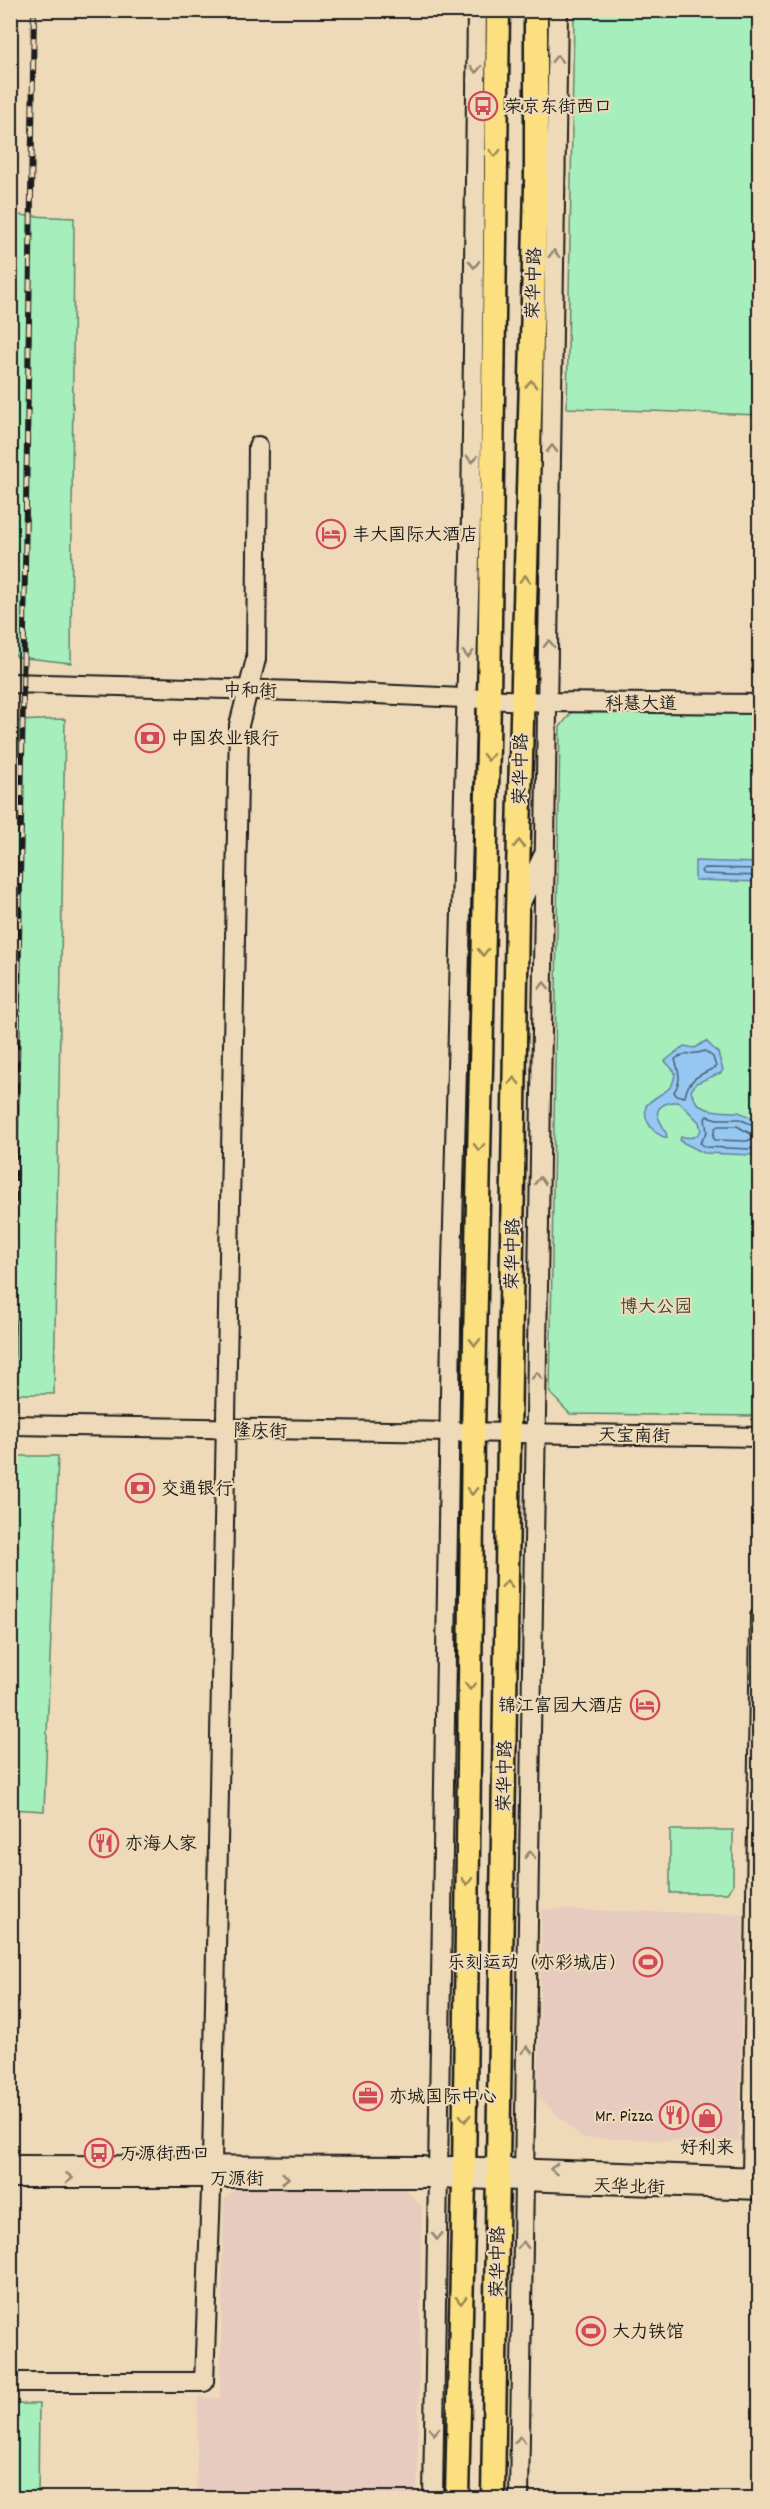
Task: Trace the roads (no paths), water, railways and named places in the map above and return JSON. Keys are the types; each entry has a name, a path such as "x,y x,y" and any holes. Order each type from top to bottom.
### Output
{"main road":[{"name":"荣华中路","path":"457,2499 464,2173 477,1216 478,698 493,467 498,10"},
{"name":"荣华中路","path":"493,2499 517,911 536,187 536,10"}],"street":[{"path":"433,2499 452,1265 478,698 471,518 477,10"},
{"path":"519,2499 559,12"},
{"path":"536,187 556,138"},
{"path":"10,2382 204,2382 211,2171 240,725 256,659 258,446"},
{"path":"471,518 493,467"},
{"name":"中和街","path":"10,683 522,701"},
{"name":"科慧大道","path":"522,701 759,704"},
{"path":"517,911 546,851"},
{"path":"452,1265 477,1216"},
{"name":"隆庆街","path":"10,1425 509,1434"},
{"name":"天宝南街","path":"509,1434 759,1437"},
{"path":"506,1648 534,1596"},
{"path":"757,2181 759,1617"},
{"path":"441,1996 467,1952"},
{"name":"万源街","path":"10,2165 211,2171 498,2174"},
{"name":"万源街","path":"10,2178 211,2171"},
{"name":"天华北街","path":"498,2174 757,2181"},
{"path":"495,2391 522,2333"}],"water":[{"path":"695,861 759,863 759,882 695,880"},
{"path":"706,1041 718,1053 723,1070 721,1073 696,1083 691,1091 698,1104 710,1110 738,1112 759,1123 759,1151 753,1155 704,1153 680,1141 681,1137 690,1138 701,1130 699,1122 680,1103 667,1103 658,1111 659,1120 667,1138 653,1130 648,1122 646,1106 669,1089 674,1079 675,1072 665,1061 684,1046 695,1048"}],"railway":[{"path":"10,1500 34,10"}],"place":[{"name":"荣京东街西口","path":"483,106"},
{"name":"丰大国际大酒店","path":"331,534"},
{"name":"中国农业银行","path":"150,738"},
{"name":"交通银行","path":"140,1488"},
{"name":"锦江富园大酒店","path":"645,1705"},
{"name":"亦海人家","path":"104,1843"},
{"name":"乐刻运动（亦彩城店）","path":"648,1962"},
{"name":"亦城国际中心","path":"368,2096"},
{"name":"Mr. Pizza","path":"674,2115"},
{"name":"好利来","path":"707,2118"},
{"name":"万源街西口","path":"99,2153"},
{"name":"大力铁馆","path":"591,2331"}],"park label":[{"name":"博大公园","path":"656,1306"}]}
